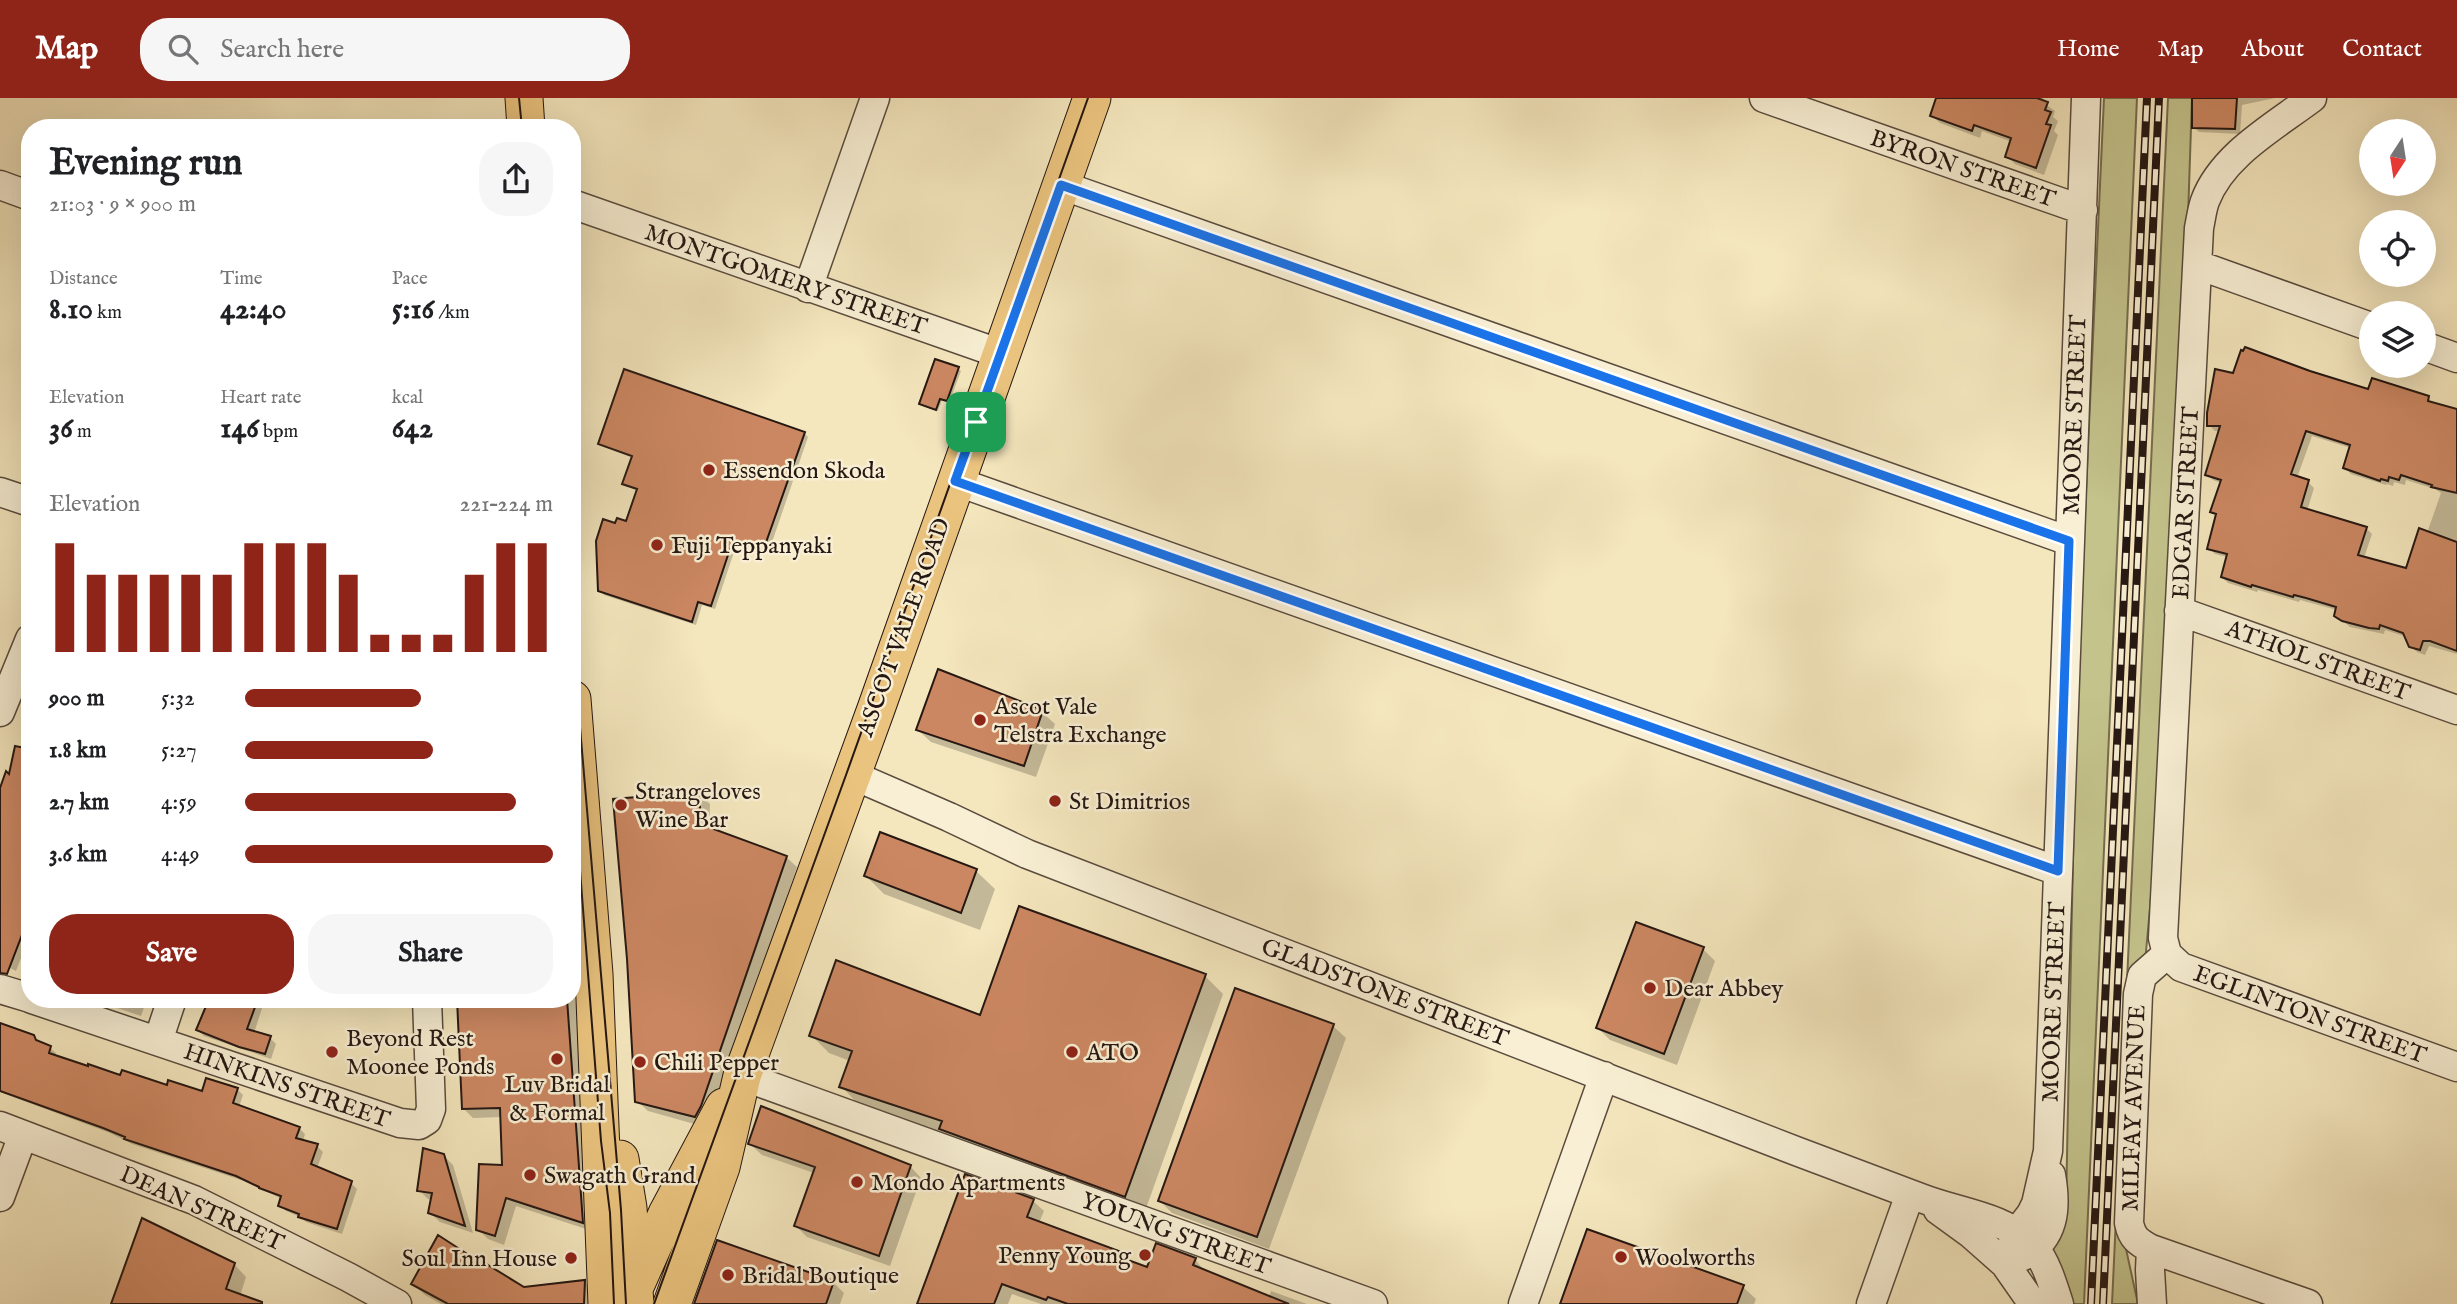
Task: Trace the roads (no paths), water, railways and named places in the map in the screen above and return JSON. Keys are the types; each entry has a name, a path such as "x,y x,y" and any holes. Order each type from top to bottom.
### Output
{"main road":[{"path":"524,98 525,119"},
{"name":"ASCOT VALE ROAD","path":"672,1304 721,1167 742,1076 1093,98"},
{"path":"581,823 594,974 628,1208 626,1300"},
{"name":"ASCOT VALE ROAD","path":"626,1300 676,1195 742,1076"}],"street":[{"path":"808,288 875,98"},
{"name":"BYRON STREET","path":"1764,98 2083,210"},
{"name":"MOORE STREET","path":"2005,1265 2026,1240 2048,1151 2086,98"},
{"name":"EDGAR STREET","path":"2167,954 2163,928 2199,228 2204,202 2214,182 2251,144 2312,98"},
{"path":"0,185 21,193"},
{"path":"1061,185 2069,541"},
{"name":"MONTGOMERY STREET","path":"581,207 1001,354"},
{"path":"2198,265 2359,323"},
{"path":"2436,350 2457,358"},
{"path":"955,481 2058,871"},
{"path":"0,492 21,499"},
{"name":"ATHOL STREET","path":"2179,611 2457,710"},
{"path":"0,712 21,668"},
{"name":"GLADSTONE STREET","path":"850,774 1027,855 1917,1197 1966,1210 2026,1240"},
{"name":"EGLINTON STREET","path":"2167,954 2174,962 2193,973 2457,1067"},
{"name":"MILFAY AVENUE","path":"2151,1249 2137,1241 2131,1233 2129,1223 2138,994 2142,976 2167,954"},
{"name":"HINKINS STREET","path":"0,989 21,996"},
{"name":"HINKINS STREET","path":"58,1008 400,1123 419,1125 427,1120 431,1102 427,1008"},
{"path":"158,1041 169,1008"},
{"name":"YOUNG STREET","path":"742,1076 1373,1304"},
{"path":"1522,1304 1604,1076"},
{"path":"0,1197 11,1130"},
{"name":"DEAN STREET","path":"11,1130 194,1200 397,1304"},
{"path":"1871,1304 1917,1197"},
{"name":"GLADSTONE STREET","path":"1917,1197 1971,1234 2005,1265"},
{"path":"2026,1240 2049,1276 2059,1304"},
{"path":"2152,1304 2151,1249 2308,1304"},
{"path":"2005,1265 2033,1304"}],"tram line":[{"path":"519,98 521,119"},
{"path":"654,1304 1088,98"},
{"path":"581,739 621,1210 626,1304"},
{"path":"581,883 601,1141 610,1213 614,1304"}],"railway":[{"path":"2091,1304 2147,98"},
{"path":"2103,1304 2159,98"}],"place":[{"name":"Essendon Skoda","path":"709,470"},
{"name":"Fuji Teppanyaki","path":"657,545"},
{"name":"Ascot Vale Telstra Exchange","path":"980,720"},
{"name":"St Dimitrios","path":"1055,801"},
{"name":"Strangeloves Wine Bar","path":"621,805"},
{"name":"Dear Abbey","path":"1650,988"},
{"name":"Beyond Rest Moonee Ponds","path":"332,1052"},
{"name":"ATO","path":"1072,1052"},
{"name":"Luv Bridal & Formal","path":"557,1059"},
{"name":"Chili Pepper","path":"640,1062"},
{"name":"Swagath Grand","path":"530,1175"},
{"name":"Mondo Apartments","path":"857,1182"},
{"name":"Penny Young","path":"1145,1255"},
{"name":"Woolworths","path":"1621,1257"},
{"name":"Soul Inn House","path":"571,1258"},
{"name":"Bridal Boutique","path":"728,1275"}]}
